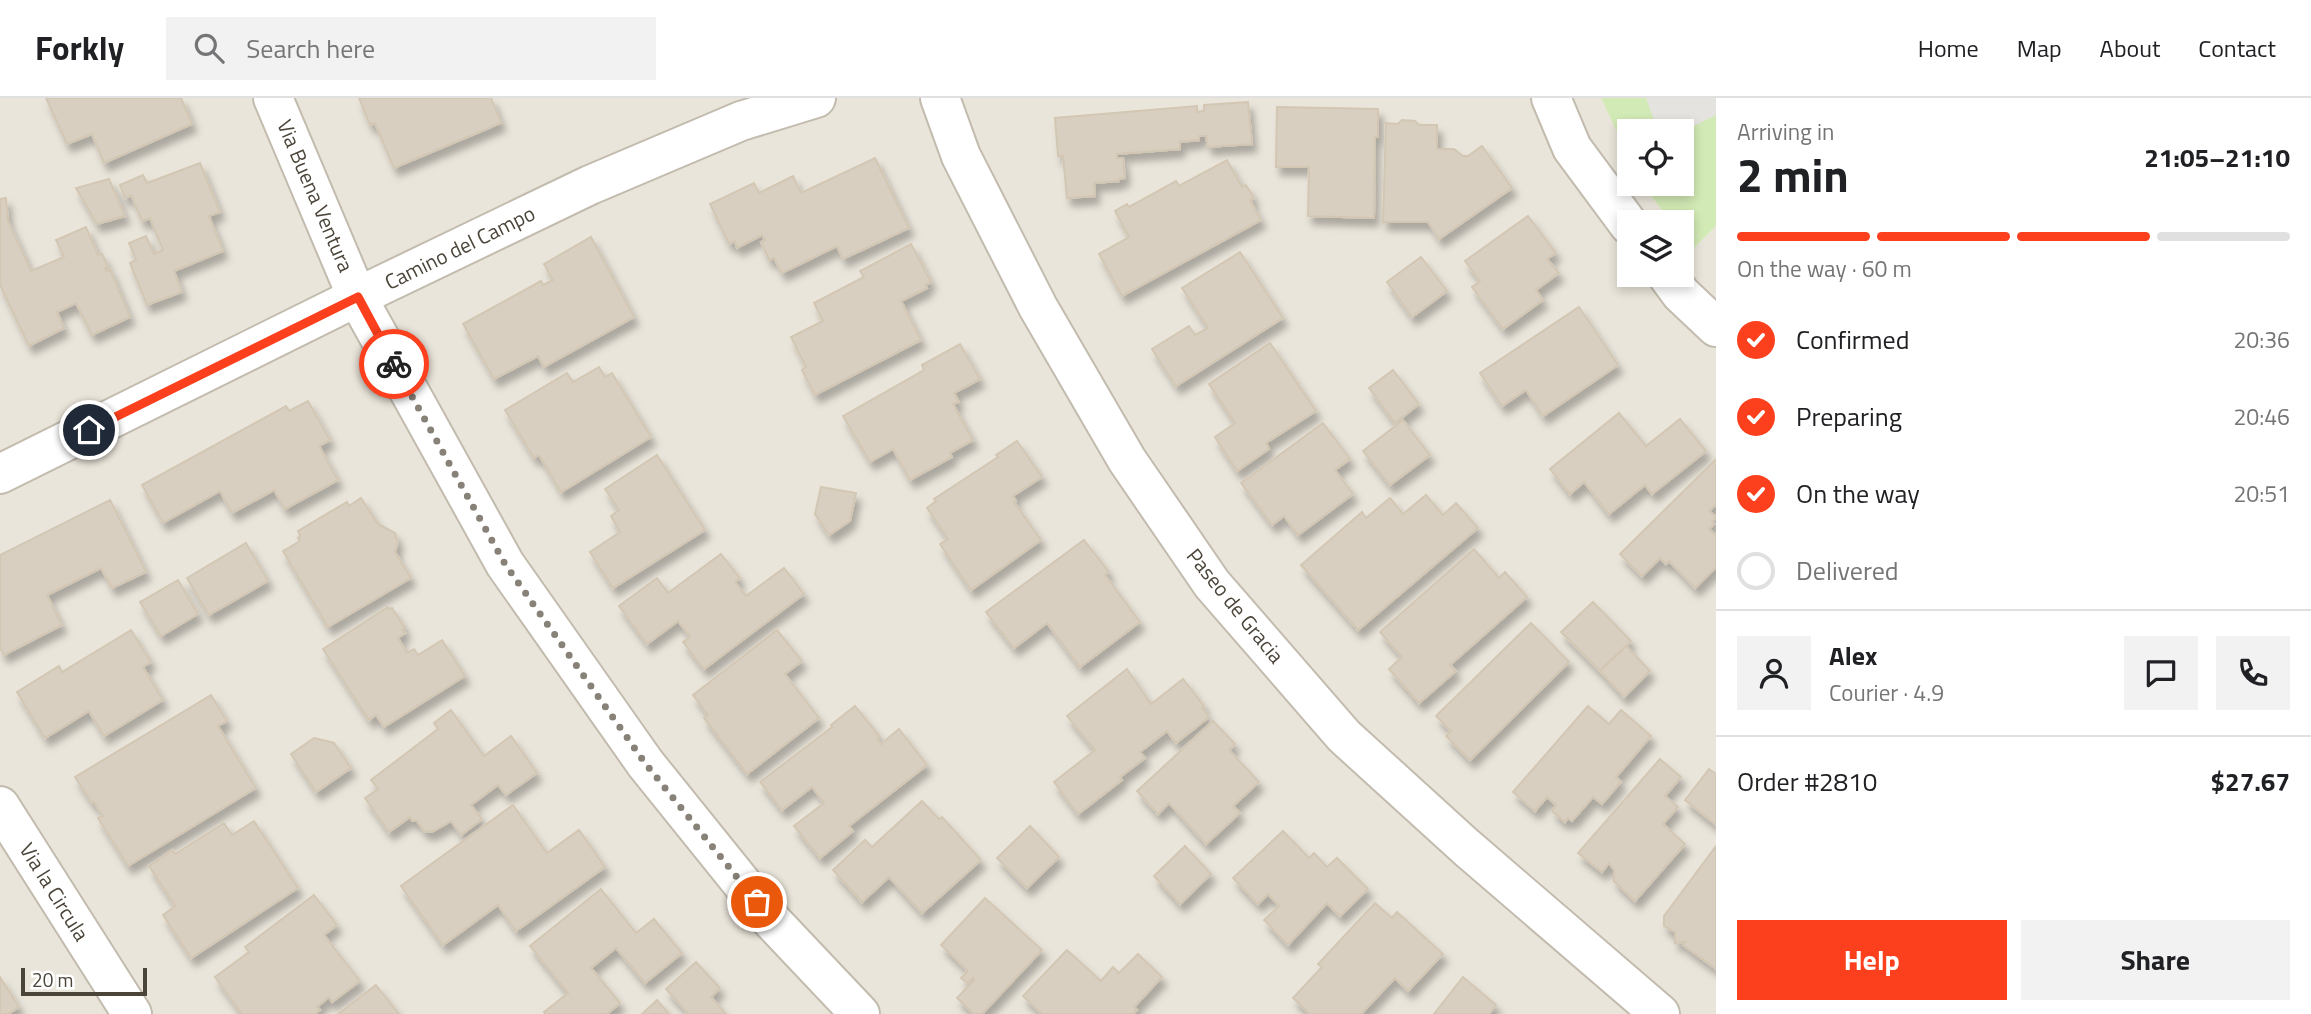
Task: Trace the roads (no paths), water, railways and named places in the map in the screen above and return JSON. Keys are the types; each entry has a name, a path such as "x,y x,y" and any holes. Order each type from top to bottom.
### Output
{"street":[{"name":"Via Buena Ventura","path":"273,98 358,297 505,564 645,763 773,922 860,1014"},
{"name":"Camino del Campo","path":"0,474 590,185 741,121 816,98"},
{"name":"Paseo de Gracia","path":"940,98 961,156 1038,307 1127,460 1212,584 1344,736 1466,847 1660,1014"},
{"path":"1550,98 1572,148 1618,210"},
{"path":"1676,287 1716,327"},
{"name":"Via la Circula","path":"0,806 132,1014"}]}
